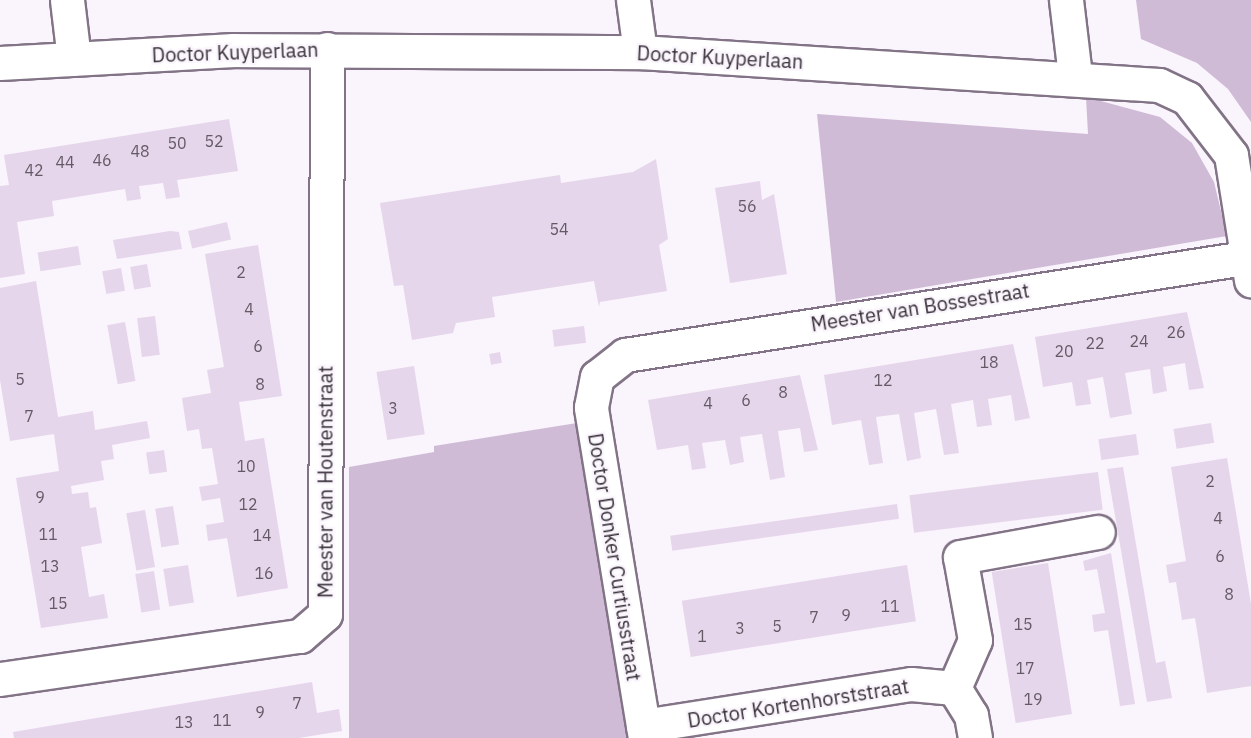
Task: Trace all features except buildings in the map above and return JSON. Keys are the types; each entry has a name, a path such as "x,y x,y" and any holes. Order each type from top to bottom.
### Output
{"street":[{"path":"67,0 74,60"},
{"path":"633,0 640,52"},
{"path":"1066,0 1075,76"},
{"name":"Doctor Kuyperlaan","path":"0,63 327,49 640,52 1075,76 1160,85 1194,105 1231,155 1250,265"},
{"name":"Meester van Houtenstraat","path":"0,679 300,636 324,614 327,49"},
{"name":"Meester van Bossestraat","path":"597,377 625,355 1250,265"},
{"name":"Doctor Donker Curtiusstraat","path":"597,377 591,407 644,732"},
{"path":"975,738 970,715 954,688 975,640 960,556 1098,532"},
{"name":"Doctor Kortenhorststraat","path":"644,732 911,684 954,688"}],"shaded area":[{"path":"1136,0 1251,0 1251,122 1228,89 1197,63 1141,39"},
{"path":"1086,97 1160,117 1192,143 1214,182 1227,236 836,302 817,114 1088,134"},
{"path":"577,423 629,738 349,738 349,467 434,452 434,446"}]}
